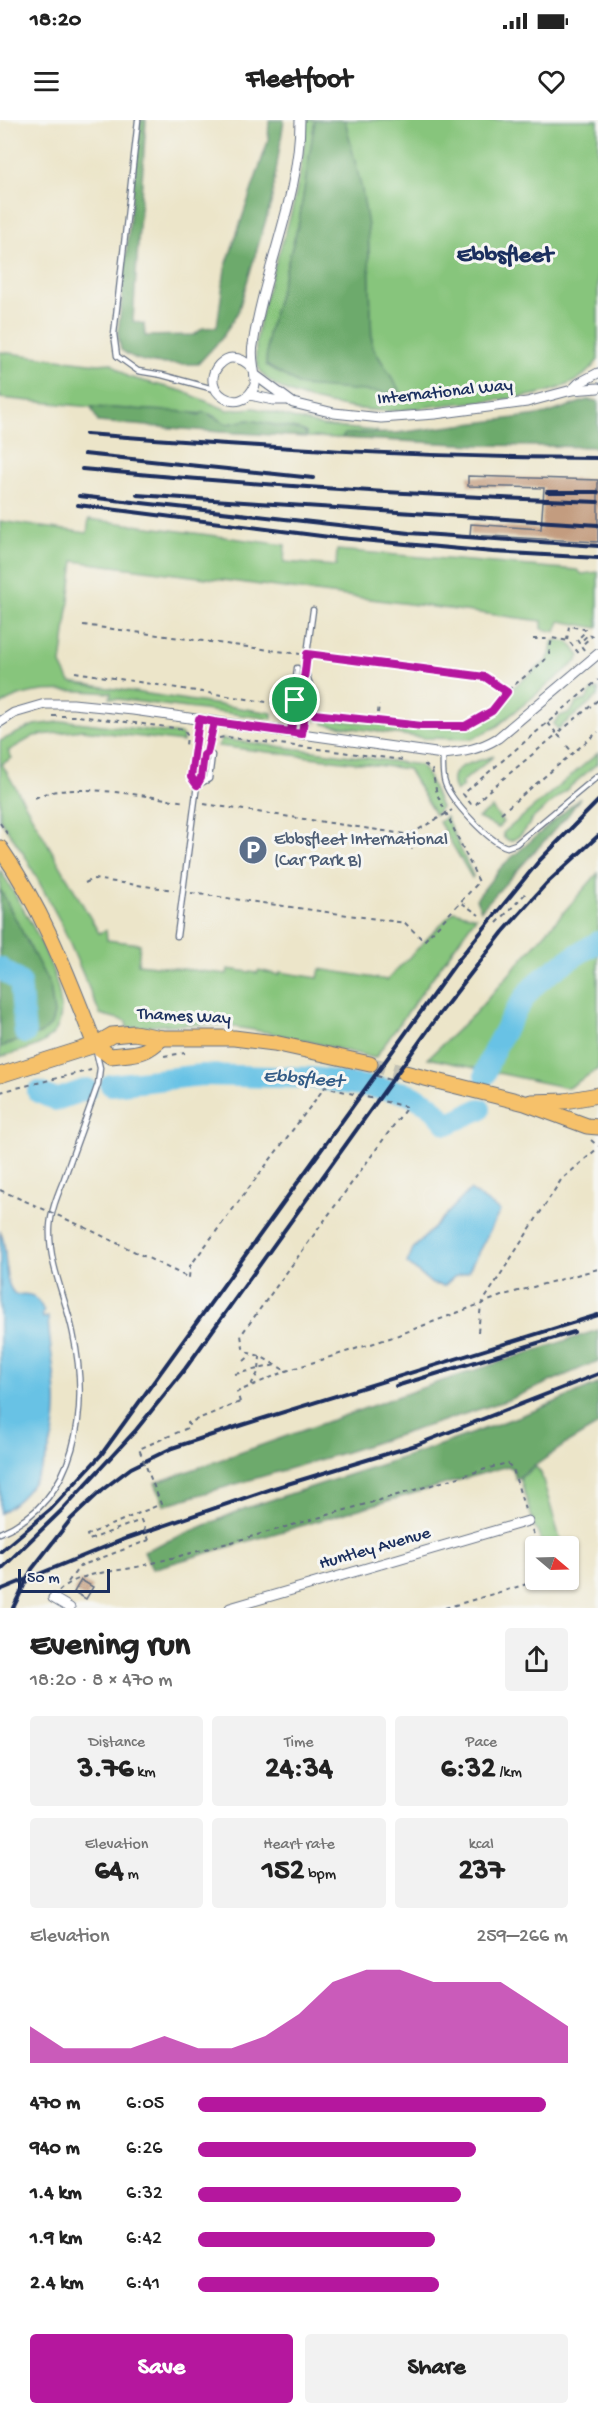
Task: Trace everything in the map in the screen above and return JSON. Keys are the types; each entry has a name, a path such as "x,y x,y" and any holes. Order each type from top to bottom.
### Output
{"main road":[{"path":"0,848 45,923 95,1045 0,1075"},
{"name":"Thames Way","path":"95,1045 110,1056 149,1051 162,1038 234,1038 292,1046 369,1069"},
{"path":"403,1078 525,1102 586,1126 593,1133"},
{"path":"525,1102 560,1102 598,1095"}],"street":[{"path":"250,395 255,385 252,351 257,321 292,182 300,120"},
{"name":"International Way","path":"286,400 241,360 231,358 224,360 213,376 216,390 223,397 232,400 250,395 286,400 334,413 394,418 527,402 572,390 598,388"},
{"name":"International Way","path":"572,390 579,383 598,373"},
{"path":"0,722 14,713 45,704 73,704 133,710 443,754 473,750 498,738 598,654"},
{"name":"Huntley Avenue","path":"230,1608 528,1521"},
{"path":"53,1598 70,1608"}],"lane":[{"path":"138,120 114,334 117,357 138,371 216,390"},
{"path":"295,703 306,674 313,610"},
{"path":"291,732 297,668"},
{"path":"305,712 311,708 314,694 306,674"},
{"path":"302,734 309,684"},
{"path":"197,785 191,777 199,719"},
{"path":"177,936 194,802 214,722"},
{"path":"443,754 444,778 451,794 491,838 507,847 516,844 598,776"},
{"path":"0,1533 24,1521 49,1498 68,1464 77,1435 79,1368 73,1333 55,1270 50,1227 57,1199 99,1082 100,1068 95,1045"}],"path":[{"path":"83,625 485,677 507,692"},
{"path":"567,640 569,626 586,631 577,640 579,643 589,634 591,636 581,646 587,653"},
{"path":"533,639 567,640 580,654"},
{"path":"311,708 314,714 377,722 465,726 492,711 507,692 546,658 551,639"},
{"path":"75,672 213,693 216,696 295,703"},
{"path":"598,680 463,794 471,804 476,804 486,793 598,700"},
{"path":"377,722 379,704"},
{"path":"46,716 78,716 183,729 187,735 186,748"},
{"path":"548,723 561,738"},
{"path":"501,813 598,732"},
{"path":"85,883 93,879 405,923 424,941 479,882 437,794 432,770 422,763 222,737 216,743"},
{"path":"567,746 573,753"},
{"path":"35,798 48,793 88,790 194,802 411,835 452,810"},
{"path":"411,835 413,836 412,850"},
{"path":"497,923 526,893"},
{"path":"462,902 479,915"},
{"path":"161,1056 189,1052"},
{"path":"369,1069 403,1078"},
{"path":"0,1092 90,1071"},
{"path":"0,1190 84,1227 189,1278 189,1266 325,1087 407,1107 242,1335 243,1348 286,1371"},
{"path":"478,1332 481,1305 561,1180 598,1147 593,1133"},
{"path":"53,1598 80,1566 149,1540 141,1520 89,1540 87,1535 162,1504 139,1449 190,1427 188,1423 240,1402 237,1392 286,1371 393,1337 504,1295 598,1269"},
{"path":"244,1361 252,1354"},
{"path":"251,1385 260,1368 260,1356"},
{"path":"235,1374 277,1365"},
{"path":"67,1584 82,1577 138,1567 210,1549 507,1463 513,1469 535,1536"},
{"path":"445,1608 525,1585"}],"green space":[{"path":"140,120 146,120 133,321 144,324 145,336 194,335 203,328 217,327 225,269 268,141 269,120 284,120 271,203 238,312 222,338 198,364 147,362 121,350 118,335"},
{"path":"306,120 315,120 299,222 268,334 266,365 401,394 372,346 368,226 345,120 598,120 598,360 595,364 572,383 539,394 396,411 355,408 314,400 277,386 264,376 257,363 258,332 297,191"},
{"path":"315,120 345,120 368,226 372,346 402,394 301,386 266,365 268,334 299,222"},
{"path":"0,352 98,364 111,363 128,377 182,391 227,410 255,408 323,426 377,431 377,434 360,433 342,438 306,437 306,433 301,430 249,420 227,424 210,414 91,407 0,398"},
{"path":"587,400 598,401 598,447 479,445 342,438 345,434 396,433 546,414"},
{"path":"91,407 189,412 199,415 204,412 227,424 249,420 301,430 306,433 306,437 98,422"},
{"path":"89,519 285,545 284,562 336,566 337,550 577,570 582,574 598,572 598,626 597,628 560,621 556,632 542,629 542,621 74,561 61,664 70,682 272,713 272,719 110,698 111,693 82,691 40,691 13,698 0,705 0,521 87,533"},
{"path":"556,640 569,642 580,656 577,661 496,727 472,739 424,738 324,724 324,719 396,726 466,728 494,710 509,691 546,661 550,655 552,642"},
{"path":"598,689 598,696 558,729 553,724 560,716 571,712 576,703 586,700 591,691"},
{"path":"68,721 183,736 183,742 82,730 34,736 8,751 12,758 2,764 99,933 106,930 107,940 140,944 138,964 227,974 228,969 257,973 259,970 279,975 280,972 318,978 320,969 387,980 454,911 476,917 375,1058 243,1028 176,1025 127,1028 126,1021 100,1014 61,923 25,856 0,819 0,741 34,725"},
{"path":"222,739 420,765 430,780 441,807 435,815 408,769 218,746"},
{"path":"598,753 598,763 531,820 520,835 510,841 504,838 503,833"},
{"path":"494,756 461,783 463,786 456,792 453,776 457,770 470,763"},
{"path":"580,798 568,815 481,910 476,899 502,866"},
{"path":"492,808 503,822 498,828 478,818"},
{"path":"446,817 473,876 472,878 439,822"},
{"path":"0,870 21,904 45,951 60,997 60,1017 54,1033 43,1042 0,1057 0,1047 42,1033 52,1022 54,1014 50,986 0,889"},
{"path":"598,873 598,1069 568,1088 428,1058 476,1012"},
{"path":"0,889 50,986 54,1014 51,1025 42,1033 0,1047"},
{"path":"598,1330 598,1361 508,1400 346,1452 164,1505 155,1483 436,1383"},
{"path":"598,1384 598,1425 516,1479 513,1469 508,1466 152,1569 144,1551 246,1508 426,1450 539,1409"},
{"path":"536,1467 541,1473 559,1536 539,1536 520,1478"}],"water":[{"path":"470,1190 500,1211 468,1272 454,1277 444,1286 432,1284 407,1263 413,1249"},
{"path":"0,1232 11,1289 16,1295 27,1294 34,1297 44,1311 43,1318 48,1317 56,1414 50,1447 36,1478 14,1503 0,1513"}],"building":[{"path":"468,476 598,480 598,542 470,535 471,524 541,529 544,488 468,486"},
{"path":"81,1580 93,1587 86,1599 74,1592"}],"waterway":[{"name":"Ebbsfleet","path":"485,1075 499,1041 531,990 574,956 598,942"},
{"name":"Ebbsfleet","path":"0,968 20,982 25,1033"},
{"name":"Ebbsfleet","path":"111,1085 202,1075 314,1078 407,1093 430,1105 447,1124 480,1109"},
{"name":"Ebbsfleet","path":"38,1092 56,1100 87,1089"}],"tunnel":[{"path":"370,1064 405,1073"}],"railway":[{"path":"86,434 342,451 598,458"},
{"path":"84,454 313,478"},
{"path":"82,469 340,489 598,502"},
{"path":"547,492 598,492"},
{"path":"137,495 598,525"},
{"path":"79,496 409,533 598,546"},
{"path":"78,505 329,537 493,552 598,558"},
{"path":"0,1552 51,1509 101,1455 459,959 539,861 598,801"},
{"path":"1,1569 63,1509 136,1430 185,1369 438,1016 503,932 546,884 598,836"},
{"path":"13,1608 32,1569 71,1519 102,1490 131,1468 172,1448 242,1425 598,1315"},
{"path":"396,1386 574,1332"},
{"path":"0,1590 122,1540 271,1489 416,1445 598,1374"}],"place":[{"name":"Ebbsfleet International (Car Park B)","path":"253,850"}],"district":[{"name":"Ebbsfleet","path":"505,256"}],"route":[{"path":"295,700 291,732 214,722 207,753 204,755 201,778 197,785 191,777 199,719 214,722 302,734 305,712 311,708 314,714 375,722 422,726 465,726 492,711 507,692 485,677 307,654 306,674 303,678 301,692 295,700"}]}
